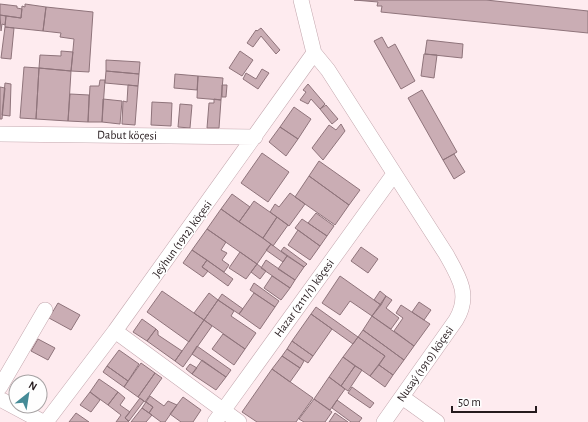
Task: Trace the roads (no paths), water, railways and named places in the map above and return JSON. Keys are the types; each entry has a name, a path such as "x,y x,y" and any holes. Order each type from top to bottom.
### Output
{"street":[{"path":"300,0 314,53 328,70 394,174"},
{"name":"Jeýhun (1912) köçesi","path":"44,422 115,331 314,53"},
{"name":"Dabut köçesi","path":"0,134 255,137"},
{"name":"Nusaý (1910) köçesi","path":"384,422 456,320 464,304 461,287 446,254 394,174"},
{"name":"Hazar (2111/1) köçesi","path":"219,416 394,174"},
{"path":"0,387 45,310"},
{"path":"115,331 219,416 239,422"},
{"path":"402,397 437,422"},
{"path":"0,400 44,422"}]}
